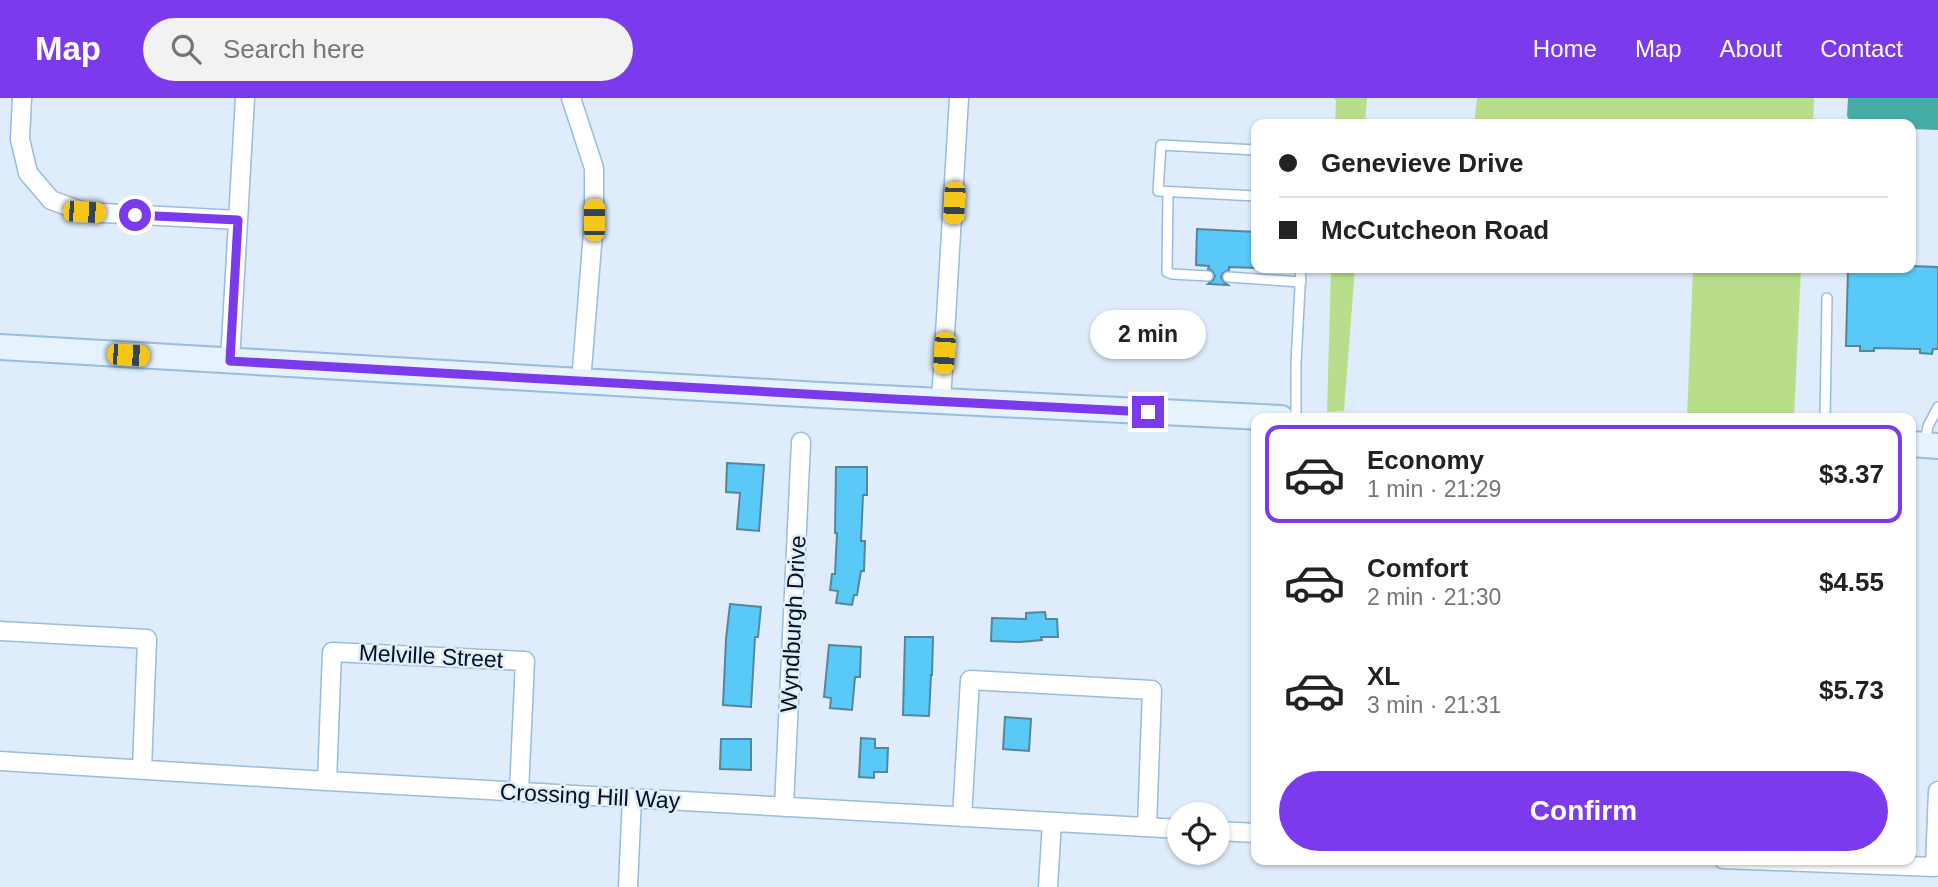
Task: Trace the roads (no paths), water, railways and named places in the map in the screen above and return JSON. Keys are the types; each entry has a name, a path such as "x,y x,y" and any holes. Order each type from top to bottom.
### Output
{"main road":[{"path":"0,347 581,382 1251,417"}],"street":[{"path":"22,98 19,139 28,173 51,200 84,212 238,220"},
{"path":"230,361 244,98"},
{"path":"571,98 594,168 594,220 581,382"},
{"path":"941,402 959,98"},
{"name":"Wyndburgh Drive","path":"784,807 801,442"},
{"path":"0,631 147,639 142,769"},
{"name":"Melville Street","path":"327,781 332,652 525,661 519,792"},
{"path":"962,817 970,680 1152,691 1147,827"},
{"name":"Crossing Hill Way","path":"0,761 1167,828"},
{"path":"1878,865 1935,867 1938,791"},
{"path":"628,887 632,798"},
{"path":"1048,887 1052,822"},
{"path":"1230,832 1251,833"}],"lane":[{"path":"1251,150 1161,145 1157,191 1251,196"},
{"path":"1168,192 1167,272 1208,276"},
{"path":"1296,413 1301,273"},
{"path":"1228,277 1301,282"},
{"path":"1825,413 1827,298"},
{"path":"1925,445 1928,426 1938,407"}]}
